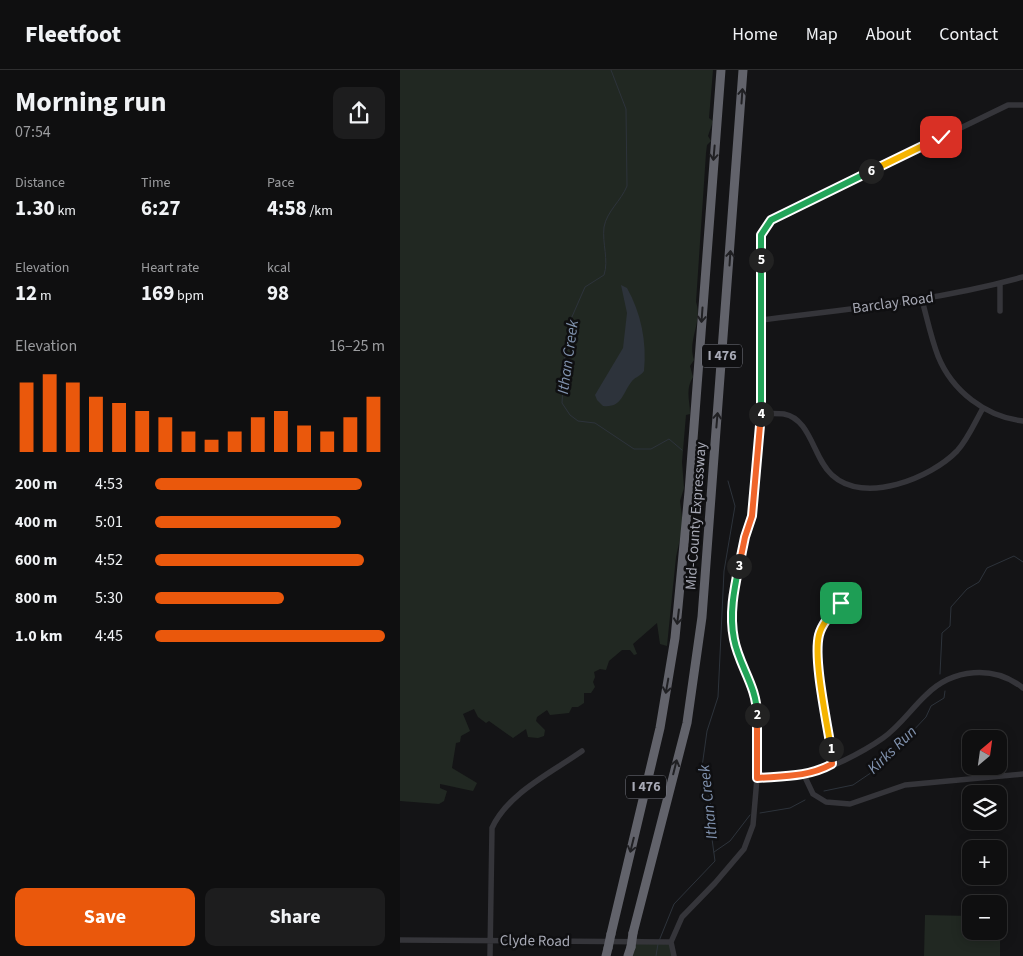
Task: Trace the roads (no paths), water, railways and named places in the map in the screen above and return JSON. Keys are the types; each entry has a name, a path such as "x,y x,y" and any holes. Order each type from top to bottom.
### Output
{"highway":[{"name":"Mid-County Expressway","path":"607,952 660,728 675,638 689,492 721,70"},
{"name":"Mid-County Expressway","path":"630,952 633,933 687,723 702,617 743,70"}],"street":[{"path":"674,956 671,942 682,917 715,883 750,838 753,825 757,778 757,699 734,640 731,614 745,537 752,516 761,413 761,235 771,220 1008,105 1023,105"},
{"name":"Barclay Road","path":"761,320 971,292 1023,277"},
{"path":"1000,283 1000,311"},
{"path":"922,300 938,356 948,376 960,390 983,408 1011,420 1023,421"},
{"path":"761,413 792,417 806,430 818,458 832,476 854,488 867,490 883,488 927,473 942,464 958,450 983,408"},
{"path":"832,764 819,664 819,634 830,614 841,603"},
{"path":"757,778 804,775 822,770 883,738 899,726 926,695 948,680 976,672 1003,675 1023,688"},
{"path":"490,956 492,828 499,812 510,802 582,751"},
{"path":"804,775 813,794 826,802 850,804 905,785 1023,774"},
{"name":"Clyde Road","path":"400,940 671,942"}],"waterway":[{"name":"Ithan Creek","path":"611,70 626,109 627,186 608,216 604,227 606,264 604,275 585,287 571,319 570,340 565,354 562,403 570,415 578,421 595,423 634,449 651,449 669,439 682,450"},
{"name":"Ithan Creek","path":"659,941 674,904 715,861 710,824 712,810 702,767 707,731 718,697 724,571 735,506 728,481"},
{"name":"Kirks Run","path":"940,674 942,633 950,626 951,607 967,589 979,582 987,568 1014,556 1023,562"},
{"name":"Kirks Run","path":"824,791 853,785 878,768 926,717 931,706 944,698 945,691"},
{"name":"Kirks Run","path":"760,813 790,808 805,800"},
{"name":"Kirks Run","path":"714,852 730,841 750,815"},
{"name":"Ithan Creek","path":"656,956 658,944"}]}
